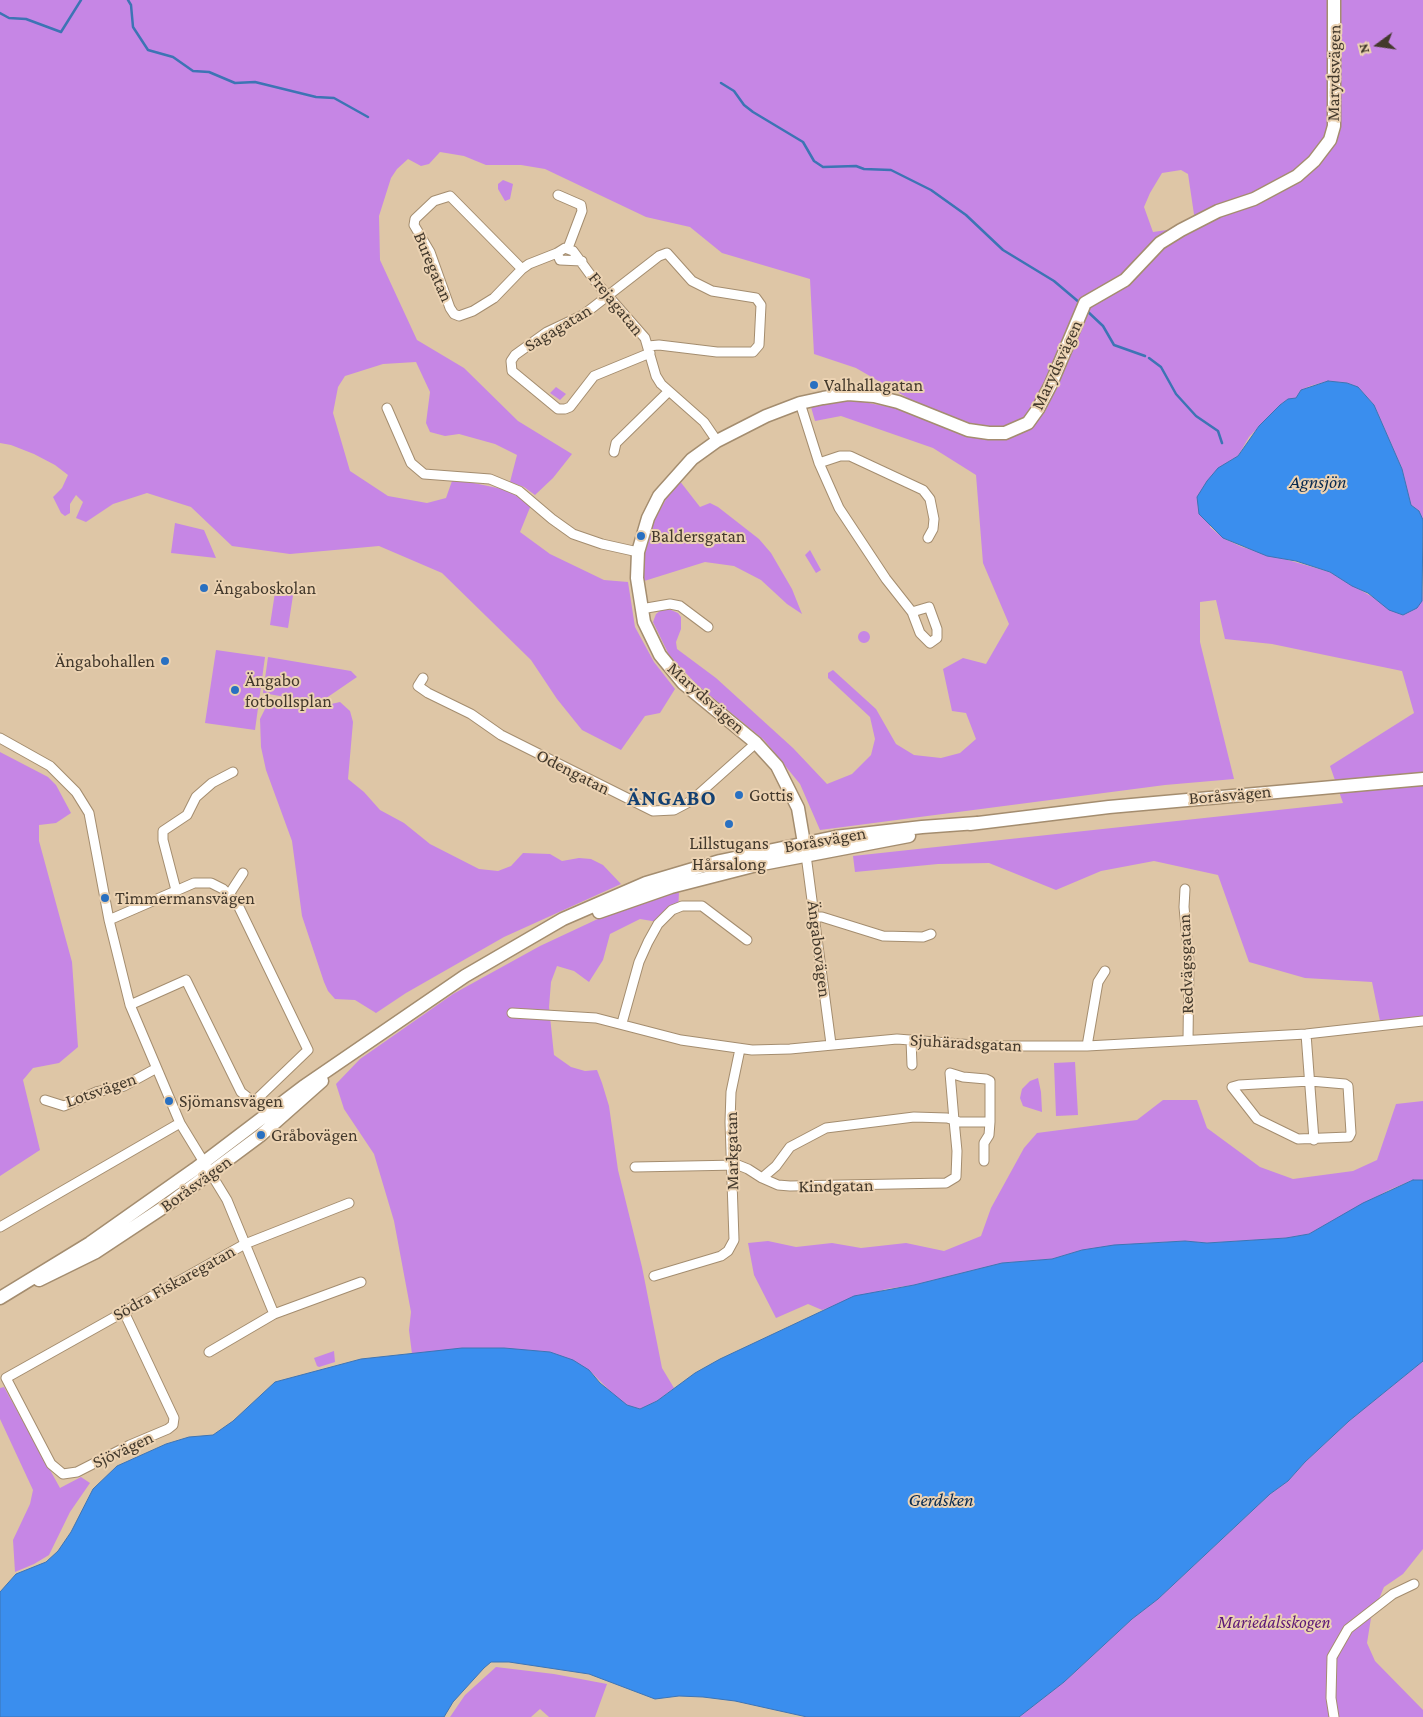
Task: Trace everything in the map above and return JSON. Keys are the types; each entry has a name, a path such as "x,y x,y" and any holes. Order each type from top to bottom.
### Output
{"main road":[{"name":"Marydsvägen","path":"806,849 798,808 777,766 756,743 684,683 667,664 650,636 641,609 637,578 638,552 648,518 659,496 692,459 718,441 766,416 800,403 848,394 874,396 898,402 968,430 1005,433 1028,423 1052,384 1085,303 1125,280 1160,243 1174,234 1218,211 1254,199 1297,176 1314,161 1330,140 1334,126 1334,0"},
{"name":"Boråsvägen","path":"20,1288 90,1243 204,1162 303,1087 465,976 539,934 671,887 806,849 977,823 1138,804 1423,779"},
{"name":"Boråsvägen","path":"0,1298 55,1274 96,1252 211,1174 261,1135 353,1053"}],"street":[{"path":"557,253 568,248 582,211 581,205 558,195"},
{"name":"Buregatan","path":"522,269 450,196 434,201 415,219 414,225 430,252 454,314 459,316 473,312 494,298 522,269 543,257 557,253"},
{"name":"Frejagatan","path":"568,248 582,262 608,297 645,338 656,376 668,392 704,422 718,441"},
{"name":"Frejagatan","path":"557,253 560,260 582,262"},
{"path":"608,297 658,256 667,253 692,280 712,291 756,298 761,305 759,345 753,352 717,352 659,345 649,350"},
{"name":"Sagagatan","path":"608,297 583,315 547,332 515,355 510,361 512,371 558,409 565,409 570,407 594,376 649,350"},
{"path":"614,452 616,443 668,392"},
{"path":"800,403 819,463 839,508 886,579 912,612"},
{"path":"387,408 411,463 424,474 490,479 519,491 552,520 573,534 602,544 638,552"},
{"path":"819,463 840,456 850,456 923,490 930,499 934,519 934,529 928,538"},
{"path":"641,609 674,604 680,606 708,627"},
{"name":"Odengatan","path":"423,678 418,686 428,693 471,714 508,739 653,811 674,810 691,801 756,743"},
{"path":"0,738 50,766 76,792 84,804 93,824 109,920 130,1005 155,1069 180,1123 228,1200 274,1314"},
{"path":"176,890 162,840 163,831 187,815 196,797 212,783 233,772"},
{"name":"Ängabovägen","path":"806,849 831,1044"},
{"path":"230,894 243,873"},
{"path":"109,920 121,917 194,883 211,883 230,894 236,901 308,1050 258,1098 251,1100 241,1092 186,980 130,1005"},
{"name":"Redvägsgatan","path":"1186,889 1184,907 1189,961 1188,1040"},
{"path":"622,1023 639,962 658,924 672,910 682,906 702,906 747,940"},
{"path":"816,917 822,917 883,936 923,937 931,934"},
{"path":"1087,1046 1098,982 1105,971"},
{"name":"Sjuhäradsgatan","path":"512,1013 580,1016 622,1023 681,1040 740,1049 790,1049 873,1040 911,1040 986,1046 1087,1046 1306,1034 1423,1021"},
{"path":"1306,1034 1314,1140"},
{"path":"911,1040 912,1065"},
{"name":"Markgatan","path":"654,1276 721,1256 728,1251 734,1240 731,1092 740,1049"},
{"name":"Lotsvägen","path":"45,1100 64,1106 96,1092 124,1086 155,1069"},
{"path":"954,1120 950,1074 989,1080 990,1122 989,1135 984,1143 984,1161"},
{"path":"1310,1081 1346,1084 1348,1086 1351,1133 1346,1137 1314,1140 1298,1139 1257,1119 1232,1087 1310,1081"},
{"path":"762,1178 776,1166 790,1147 821,1129 914,1117 990,1122"},
{"name":"Kindgatan","path":"731,1165 748,1169 762,1178 790,1186 946,1183 956,1177 957,1151 954,1120"},
{"path":"0,1227 180,1123"},
{"path":"635,1167 731,1165"},
{"name":"Södra Fiskaregatan","path":"6,1378 245,1244 349,1203"},
{"path":"209,1352 274,1314 361,1282"},
{"name":"Sjövägen","path":"6,1378 51,1464 63,1474 77,1472 130,1445 168,1429 173,1425 174,1418 124,1312"},
{"path":"1334,1717 1331,1698 1332,1657 1348,1629 1393,1594 1414,1584"}],"green space":[{"path":"0,0 1423,0 1423,520 1419,511 1411,505 1402,469 1374,405 1358,387 1347,383 1328,381 1301,390 1296,399 1288,399 1280,405 1249,437 1238,456 1228,462 1210,527 1223,538 1242,547 1330,572 1403,615 1422,601 1423,586 1423,1017 1390,1022 1380,1021 1372,982 1305,978 1249,962 1218,875 1154,861 1101,871 1056,890 989,863 938,864 855,872 853,856 1343,803 1330,766 1414,713 1402,671 1272,644 1225,639 1216,600 1200,602 1200,642 1234,779 1165,785 820,830 800,784 764,740 697,685 669,655 653,622 656,614 661,610 671,610 678,613 681,617 681,629 676,642 677,649 716,678 793,748 827,784 852,774 871,755 875,739 870,717 828,678 828,673 833,670 876,709 896,744 914,755 941,758 960,753 976,739 966,713 952,711 943,669 963,658 986,664 1009,624 983,563 976,475 933,448 841,416 815,421 811,407 848,399 910,411 913,401 856,368 814,354 810,279 722,253 690,227 646,217 545,169 521,165 486,165 464,156 440,152 429,164 421,166 408,159 397,169 391,178 379,216 380,260 417,340 464,368 518,421 572,454 553,478 535,495 524,487 510,482 517,455 495,444 459,434 445,436 430,432 426,423 430,392 416,362 383,364 345,376 338,387 333,413 350,471 388,496 427,503 446,498 452,481 469,482 507,490 531,505 520,532 550,554 604,580 628,582 635,627 654,662 675,689 660,713 645,716 621,750 582,730 557,699 531,660 442,573 379,546 290,554 232,546 191,507 147,493 113,504 86,522 76,518 83,502 76,495 70,504 70,513 65,516 61,513 53,497 62,488 68,475 55,465 34,454 0,443","holes":["1181,170 1188,174 1195,221 1174,229 1153,232 1144,207 1162,173"]},
{"path":"503,180 513,184 510,199 505,201 498,189 498,184"},
{"path":"556,387 566,394 560,400 550,393"},
{"path":"679,480 700,507 710,503 718,507 759,539 771,553 792,589 802,614 787,604 761,580 734,566 705,562 641,582 642,559 651,527"},
{"path":"175,523 204,530 216,558 171,553"},
{"path":"810,550 821,570 816,573 805,555"},
{"path":"276,586 294,589 288,628 270,625"},
{"path":"864,631 870,637 864,643 858,637"},
{"name":"Ängabo fotbollsplan","path":"216,650 265,657 255,730 205,723"},
{"path":"268,657 351,671 357,677 319,703 263,693"},
{"path":"340,702 350,711 353,722 348,779 364,792 380,810 404,823 430,844 479,869 498,871 511,866 523,853 550,854 562,861 579,858 591,859 603,865 621,884 504,937 406,993 376,1013 355,1000 335,999 328,991 324,982 302,916 292,841 266,770 261,747 260,719 268,703 302,705 314,708"},
{"path":"0,752 48,777 56,785 71,813 56,823 39,825 39,841 72,962 78,1047 59,1063 33,1068 23,1080 40,1150 0,1176"},
{"path":"679,892 678,912 664,923 640,919 610,934 603,960 589,982 574,971 557,966 551,982 549,1007 554,1055 571,1067 585,1071 597,1070 602,1083 609,1106 618,1170 642,1267 662,1368 674,1388 657,1401 640,1409 627,1405 616,1397 589,1370 550,1352 483,1348 412,1354 409,1330 411,1312 394,1221 374,1154 344,1109 336,1084 360,1059 453,994 540,946 602,917 651,899"},
{"path":"1075,1062 1078,1115 1056,1116 1054,1063"},
{"path":"1038,1078 1042,1112 1023,1106 1020,1098 1022,1089 1030,1081"},
{"path":"1163,1100 1197,1100 1207,1128 1260,1167 1293,1179 1353,1171 1377,1160 1396,1104 1423,1101 1423,1180 1413,1180 1389,1190 1309,1234 1286,1238 1207,1243 1185,1241 1145,1243 1082,1250 1052,1259 1002,1263 914,1285 886,1289 822,1310 808,1304 776,1318 754,1275 748,1243 768,1241 796,1247 832,1243 861,1248 906,1243 944,1251 981,1236 991,1208 1024,1148 1037,1133 1137,1120"},
{"path":"334,1351 335,1362 317,1366 314,1358"},
{"name":"Mariedalsskogen","path":"1423,1361 1423,1549 1403,1574 1384,1587 1371,1618 1367,1643 1375,1661 1423,1710 1423,1717 1019,1717 1064,1682 1132,1619 1158,1599 1270,1494 1288,1481 1305,1462 1349,1421"},
{"path":"4,1387 60,1488 81,1477 90,1483 70,1512 49,1555 15,1572 13,1540 30,1504 33,1490 0,1419 0,1388"},
{"path":"496,1667 554,1674 607,1684 595,1717 549,1717 540,1709 531,1717 450,1717 465,1695"}],"water":[{"name":"Agnsjön","path":"1328,381 1347,383 1358,387 1374,405 1402,469 1411,505 1419,511 1423,520 1422,601 1417,608 1403,615 1389,610 1368,593 1352,586 1330,572 1296,561 1267,556 1223,538 1199,514 1197,497 1218,468 1238,456 1259,426 1280,405 1288,399 1296,398 1301,390"},
{"name":"Gerdsken","path":"1413,1180 1423,1180 1423,1361 1349,1421 1305,1462 1288,1481 1270,1494 1158,1599 1132,1619 1064,1682 1019,1717 807,1717 735,1701 703,1697 679,1696 655,1699 589,1674 509,1662 491,1662 453,1702 444,1717 0,1717 0,1592 16,1574 46,1562 58,1551 71,1532 93,1489 117,1466 166,1444 189,1437 213,1435 233,1421 275,1382 361,1359 462,1348 504,1348 550,1352 573,1360 589,1370 600,1383 627,1405 640,1409 657,1401 695,1373 720,1359 854,1296 914,1285 1002,1263 1052,1259 1082,1250 1114,1245 1185,1241 1207,1243 1286,1238 1309,1234 1363,1203"}],"waterway":[{"path":"0,13 9,18 26,19 61,32 81,0"},
{"path":"128,0 131,5 133,27 148,50 173,57 193,71 209,72 235,83 255,82 316,97 334,98 368,117"},
{"path":"721,83 734,91 744,105 753,112 803,142 814,161 823,167 856,166 864,169 891,170 931,190 966,215 1003,250 1054,281 1080,303"},
{"path":"1086,310 1103,326 1114,345 1145,356"},
{"path":"1149,358 1161,367 1176,394 1196,416 1218,431 1222,443"}],"place":[{"name":"Valhallagatan","path":"814,385"},
{"name":"Baldersgatan","path":"641,536"},
{"name":"Ängaboskolan","path":"204,588"},
{"name":"Ängabohallen","path":"165,661"},
{"name":"Ängabo fotbollsplan","path":"235,690"},
{"name":"Gottis","path":"739,795"},
{"name":"Lillstugans Hårsalong","path":"729,824"},
{"name":"Timmermansvägen","path":"105,898"},
{"name":"Sjömansvägen","path":"169,1101"},
{"name":"Gråbovägen","path":"261,1135"}],"district":[{"name":"ÄNGABO","path":"672,798"}]}
